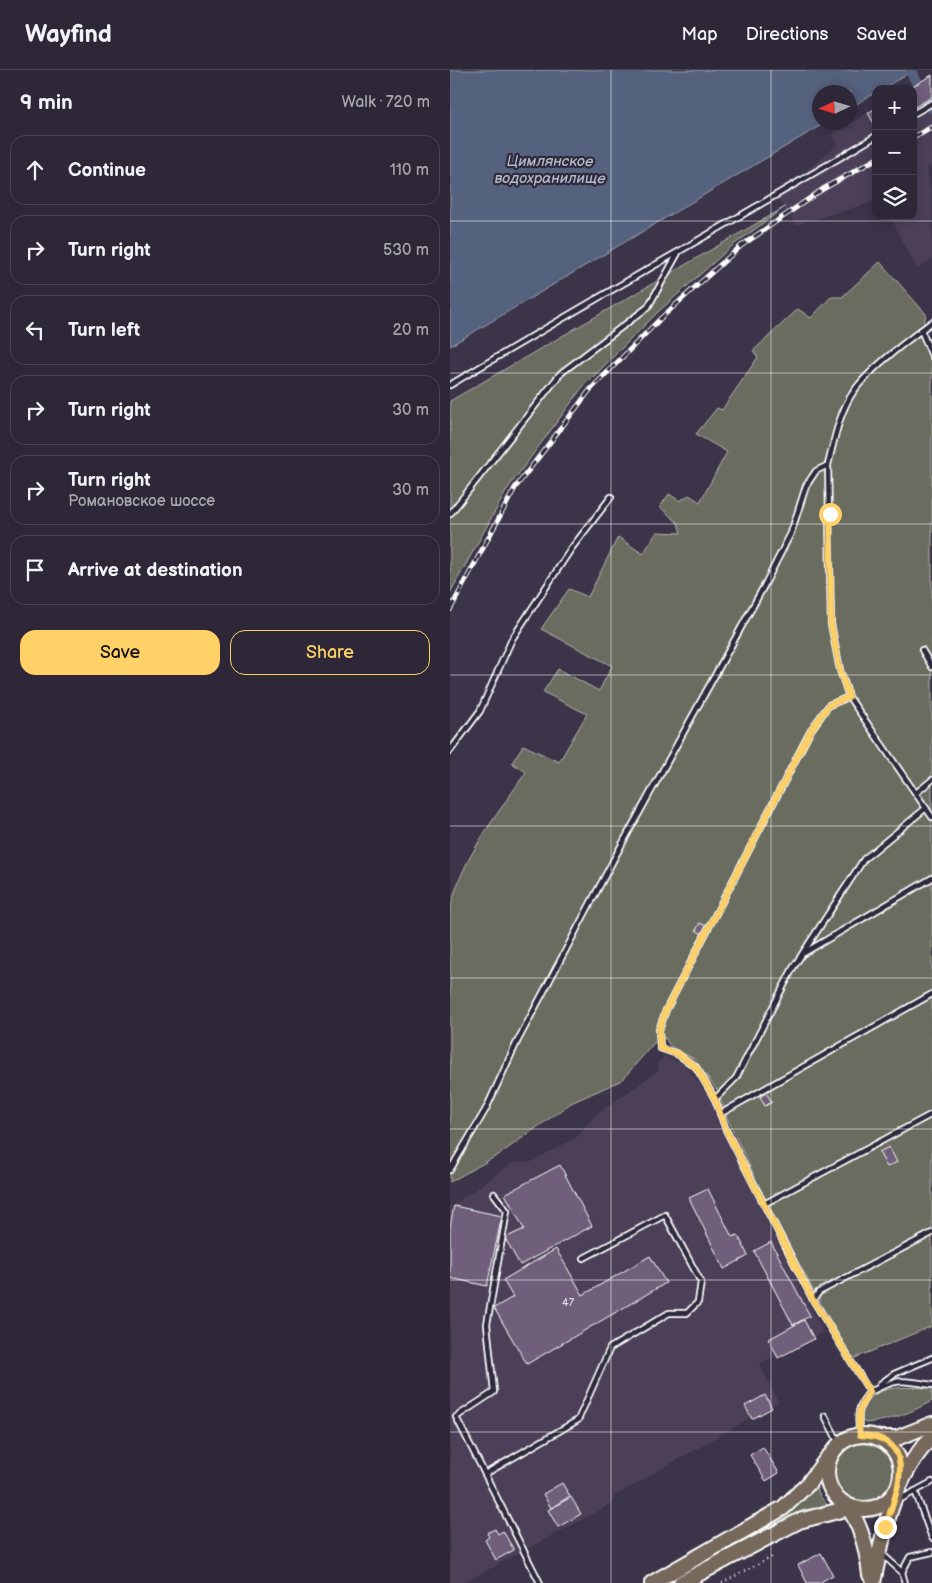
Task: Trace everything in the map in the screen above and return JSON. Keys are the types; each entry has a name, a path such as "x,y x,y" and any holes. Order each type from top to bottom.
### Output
{"main road":[{"path":"652,1583 783,1508 808,1484 835,1448 860,1435 878,1438 897,1438 932,1424"},
{"path":"681,1583 799,1521 849,1508 874,1509 886,1503 894,1495 911,1464 932,1437"},
{"path":"872,1583 879,1552 900,1484 901,1472 899,1460 893,1449 878,1438"},
{"path":"835,1448 827,1465 828,1484 838,1501 849,1508 859,1524 867,1549 872,1583"}],"lane":[{"path":"917,112 932,103"},
{"path":"450,385 561,318 679,252 872,138"},
{"path":"450,514 560,373 648,306 679,252"},
{"path":"932,322 879,365 854,392 839,423 828,464 831,624 840,670 849,697 932,817"},
{"path":"921,330 932,356"},
{"path":"450,1170 486,1109 517,1042 615,856 764,586 790,533 806,486 816,471 828,464"},
{"path":"450,751 480,711 512,639 571,549 611,497"},
{"path":"922,650 932,667"},
{"path":"849,697 829,705 811,730 670,1002 659,1030 660,1048 678,1054 696,1067 715,1099 726,1130 813,1300 870,1392"},
{"path":"916,793 932,780"},
{"path":"715,1099 736,1078 802,954 864,859 926,808"},
{"path":"802,954 932,878"},
{"path":"720,1114 932,994"},
{"path":"764,1204 932,1114"},
{"path":"494,1194 507,1211 487,1324 494,1392 456,1417 540,1583"},
{"path":"485,1474 578,1420 610,1348 669,1313 686,1312 698,1302 701,1282 665,1215 584,1258"},
{"path":"813,1300 819,1292 932,1233"},
{"path":"860,1435 858,1420 860,1404 870,1392 894,1374 932,1358"},
{"path":"870,1392 891,1381 906,1380 932,1385"},
{"path":"825,1416 835,1448"},
{"path":"893,1503 932,1482"},
{"path":"915,1491 932,1538"},
{"path":"879,1552 902,1572 905,1583"},
{"path":"902,1572 910,1557 932,1552"}],"path":[{"path":"722,1583 772,1557"}],"shaded area":[{"path":"932,75 932,165 927,168 932,203 932,259 917,269 892,220 917,220 917,85 915,85"},
{"path":"872,110 872,202 796,225 775,194 838,145 832,135 834,132 838,130 857,130 857,119"},
{"path":"664,1056 684,1064 714,1103 714,1113 725,1137 823,1332 760,1364 778,1402 615,1496 613,1501 604,1508 463,1583 450,1583 450,1207 514,1162 531,1162 578,1136 594,1116 659,1070 657,1063"}],"green space":[{"path":"785,207 732,246 659,311 582,388 508,488 450,593 450,401"},
{"path":"880,262 926,314 921,337 932,364 932,1326 855,1358 847,1352 771,1211 727,1118 717,1090 694,1059 670,1046 665,1038 654,1043 622,1080 571,1103 500,1154 450,1182 450,913 454,894 470,857 480,839 526,772 512,763 523,745 559,762 587,714 543,692 558,669 599,691 612,666 541,629 569,589 588,597 618,537 643,554 657,532 681,533 678,523 660,507 669,494 680,501 689,495 700,502 727,452 696,434 717,408 722,410 758,357 753,351 798,309 811,318 831,297 842,297"},
{"path":"892,1388 932,1388 932,1401 908,1413 865,1423 861,1418 861,1412 868,1401 883,1391"},
{"path":"858,1444 870,1444 885,1452 893,1467 893,1479 885,1494 870,1502 858,1502 843,1494 835,1479 835,1467 843,1452"},
{"path":"816,1485 820,1496 828,1506 803,1510 668,1583 656,1583 789,1511 808,1495"}],"water":[{"name":"Цимлянское водохранилище","path":"450,70 914,70 889,85 872,85 872,94 857,104 857,85 812,85 813,130 450,346"}],"building":[{"path":"932,75 932,97 917,106 917,85 915,85"},
{"path":"872,110 872,120 868,113"},
{"path":"700,923 706,926 702,934 696,930"},
{"path":"766,1093 772,1102 765,1106 760,1097"},
{"path":"889,1147 897,1162 887,1167 879,1152"},
{"path":"560,1165 592,1226 520,1265 505,1238 524,1229 505,1194"},
{"path":"708,1189 732,1237 738,1235 748,1256 724,1269 689,1198"},
{"path":"454,1206 502,1216 487,1286 450,1278 450,1227"},
{"path":"771,1242 810,1316 793,1325 754,1251"},
{"path":"556,1249 583,1295 650,1256 666,1283 527,1364 494,1308 513,1297 503,1280"},
{"path":"804,1320 814,1339 778,1358 769,1339"},
{"path":"765,1395 772,1408 752,1419 745,1406"},
{"path":"763,1447 779,1473 766,1481 750,1455"},
{"path":"562,1483 570,1496 551,1508 543,1494"},
{"path":"571,1497 581,1514 558,1527 548,1510"},
{"path":"495,1529 498,1534 503,1531 514,1550 496,1560 485,1540 489,1537 487,1533"},
{"path":"821,1553 833,1575 819,1583 807,1583 798,1565"}],"waterway":[{"path":"911,72 932,108"}],"railway":[{"path":"917,135 932,127"},
{"path":"450,610 515,488 590,390 661,318 741,246 823,189 872,161"}],"route":[{"path":"830,514 831,624 840,670 849,697 829,705 811,730 666,1010 659,1030 660,1048 678,1054 696,1067 715,1099 726,1130 813,1300 870,1392 860,1404 858,1420 860,1435 869,1435 886,1442 893,1449 899,1460 901,1472 900,1484 885,1527"}]}
